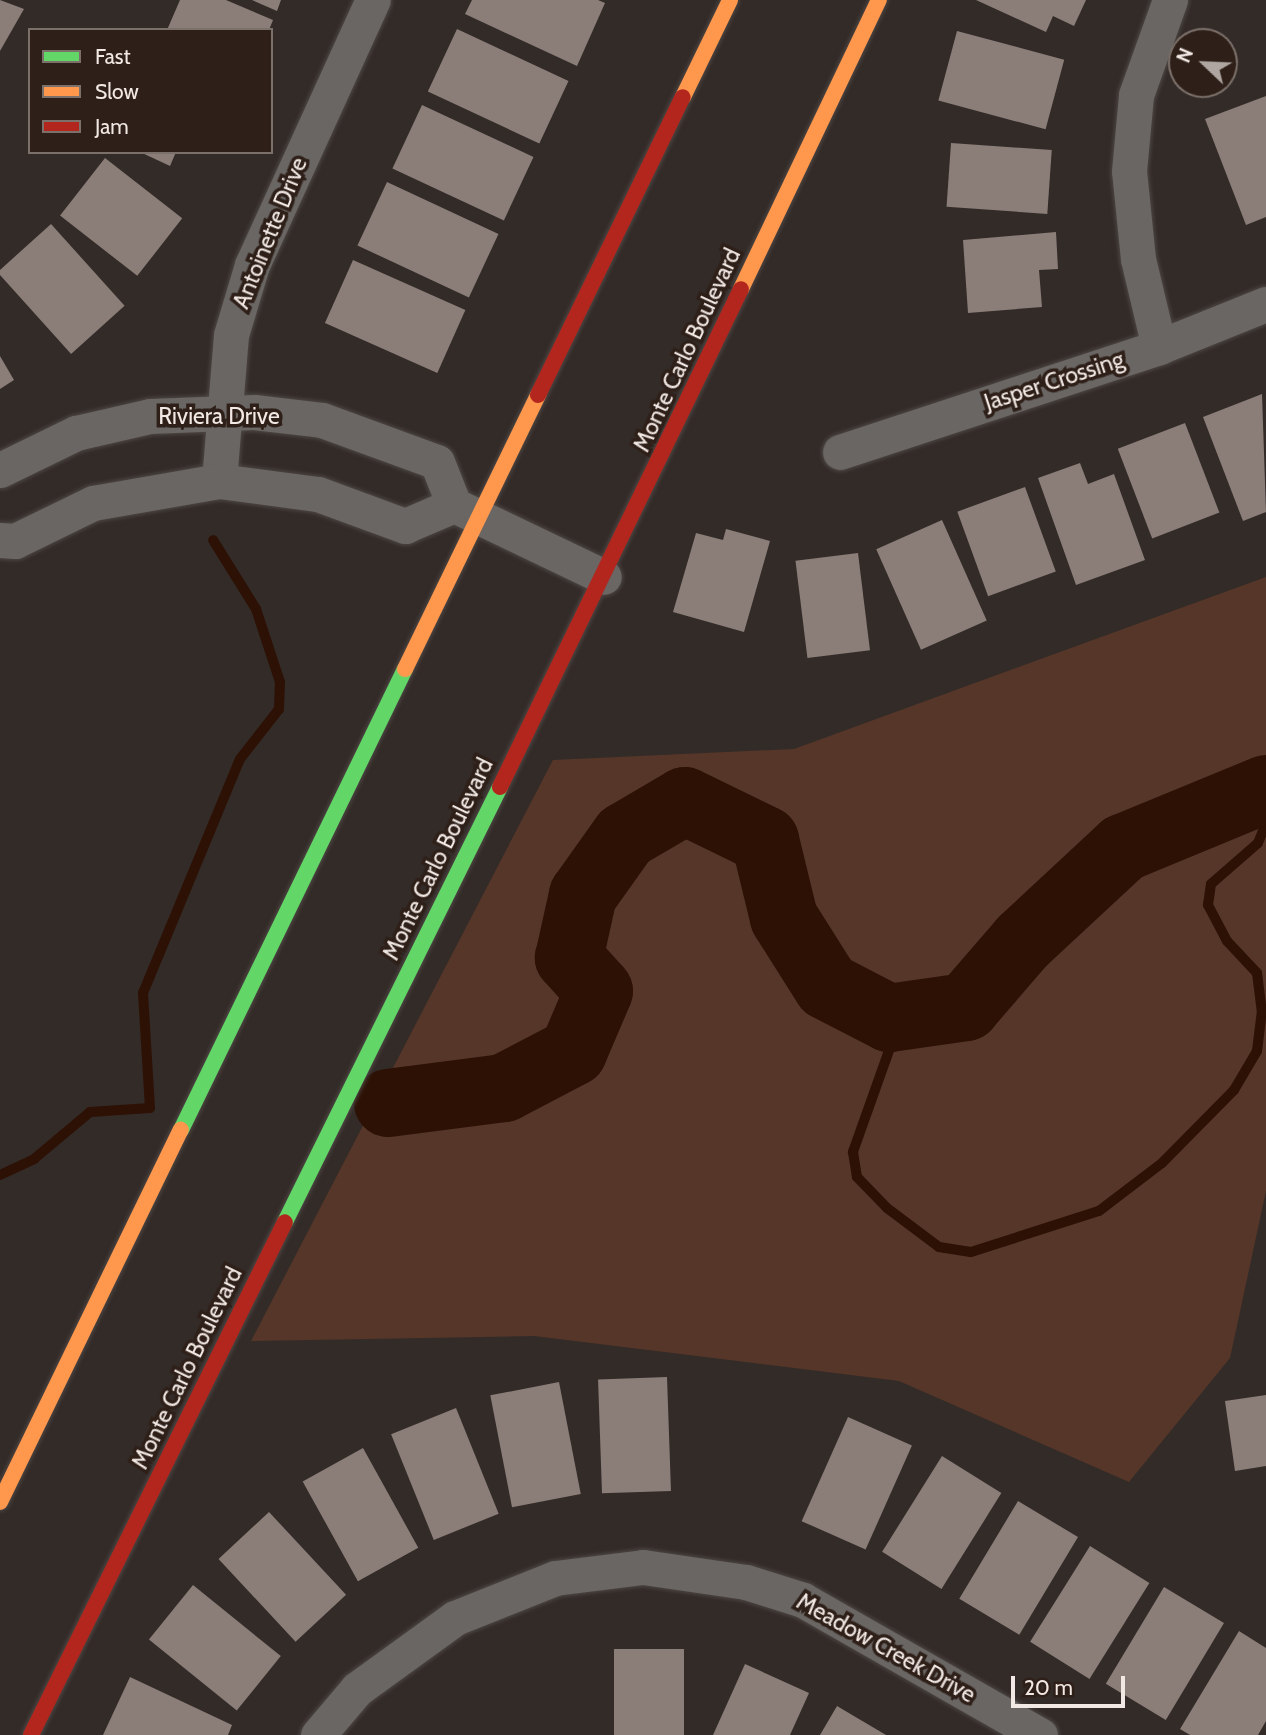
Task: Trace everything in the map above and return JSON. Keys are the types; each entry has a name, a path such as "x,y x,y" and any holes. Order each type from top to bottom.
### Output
{"main road":[{"path":"0,1502 468,512 730,0"},
{"name":"Monte Carlo Boulevard","path":"30,1735 604,577 878,0"}],"street":[{"name":"Antoinette Drive","path":"219,481 223,411 232,335 251,265 373,0"},
{"path":"1159,347 1138,258 1129,172 1136,95 1170,0"},
{"name":"Jasper Crossing","path":"840,452 1159,347 1266,304"},
{"name":"Riviera Drive","path":"0,470 47,444 108,424 223,411 321,420 410,450 437,462 468,512"},
{"path":"0,540 15,541 93,503 219,481 318,494 405,526 468,512 604,577"},
{"name":"Meadow Creek Drive","path":"318,1735 357,1689 455,1618 555,1578 643,1567 734,1579 803,1600 1040,1735"}],"shaded area":[{"path":"1266,577 1266,1191 1230,1358 1129,1482 899,1381 534,1336 251,1341 553,760 794,749"}],"building":[{"path":"0,0 24,9 0,51"},
{"path":"180,0 226,0 273,20 270,28 168,28"},
{"path":"252,0 281,0 277,11"},
{"path":"472,0 598,0 605,3 577,66 465,14"},
{"path":"976,0 1086,0 1074,26 1053,16 1046,32"},
{"path":"457,29 568,81 539,144 428,92"},
{"path":"957,31 1064,60 1046,129 938,101"},
{"path":"1266,96 1266,217 1246,225 1205,119"},
{"path":"422,105 533,157 504,220 392,168"},
{"path":"951,143 1052,150 1047,214 947,207"},
{"path":"144,154 175,154 170,166"},
{"path":"105,158 182,218 137,276 60,216"},
{"path":"387,182 498,234 469,297 357,245"},
{"path":"51,224 125,306 71,354 0,275 0,270"},
{"path":"1056,232 1058,269 1039,270 1042,307 968,313 963,240"},
{"path":"353,260 465,310 437,373 325,323"},
{"path":"0,356 14,380 0,389"},
{"path":"1262,394 1266,512 1243,521 1203,417"},
{"path":"1185,423 1219,513 1152,538 1118,449"},
{"path":"1080,463 1088,484 1114,474 1145,560 1076,585 1038,478"},
{"path":"1025,487 1056,572 988,596 957,512"},
{"path":"942,520 987,620 921,650 876,549"},
{"path":"726,529 770,541 744,632 673,612 696,533 723,540"},
{"path":"858,553 870,650 807,658 795,561"},
{"path":"667,1377 671,1491 602,1493 598,1379"},
{"path":"559,1382 581,1494 512,1507 490,1395"},
{"path":"1266,1395 1266,1466 1235,1471 1225,1401"},
{"path":"456,1408 499,1514 434,1540 391,1434"},
{"path":"848,1417 912,1445 866,1550 802,1521"},
{"path":"363,1448 418,1548 358,1581 303,1481"},
{"path":"942,1456 1001,1493 941,1589 882,1552"},
{"path":"1018,1501 1078,1537 1019,1635 959,1599"},
{"path":"269,1512 346,1595 296,1642 219,1559"},
{"path":"1090,1546 1149,1583 1089,1679 1030,1642"},
{"path":"193,1585 281,1656 237,1711 149,1639"},
{"path":"1164,1587 1224,1623 1166,1720 1106,1684"},
{"path":"1239,1631 1266,1648 1266,1721 1258,1735 1190,1735 1180,1729"},
{"path":"614,1649 684,1649 684,1735 614,1735"},
{"path":"745,1664 809,1693 790,1735 713,1735"},
{"path":"130,1677 232,1725 228,1735 103,1735"},
{"path":"837,1706 886,1735 820,1735"}],"waterway":[{"path":"0,1175 34,1159 90,1112 150,1108 143,993 240,759 279,709 280,682 256,609 213,540"},
{"path":"388,1103 504,1088 573,1052 599,991 569,958 583,895 625,836 685,801 765,840 784,918 827,986 889,1018 966,1007 1023,941 1123,848 1266,789"},
{"path":"889,1018 891,1045 853,1152 857,1177 887,1208 939,1247 971,1252 1099,1211 1162,1163 1234,1090 1257,1051 1262,1013 1257,973 1227,941 1208,905 1211,884 1258,843 1266,823"}],"traffic: fast":[{"path":"181,1130 405,669"},
{"path":"285,1222 500,787"}],"traffic: slow":[{"path":"683,97 730,0"},
{"path":"741,289 879,0"},
{"path":"405,669 538,395"},
{"path":"0,1502 181,1130"}],"traffic: jam":[{"path":"538,395 683,97"},
{"path":"500,787 741,289"},
{"path":"31,1735 285,1222"}]}
